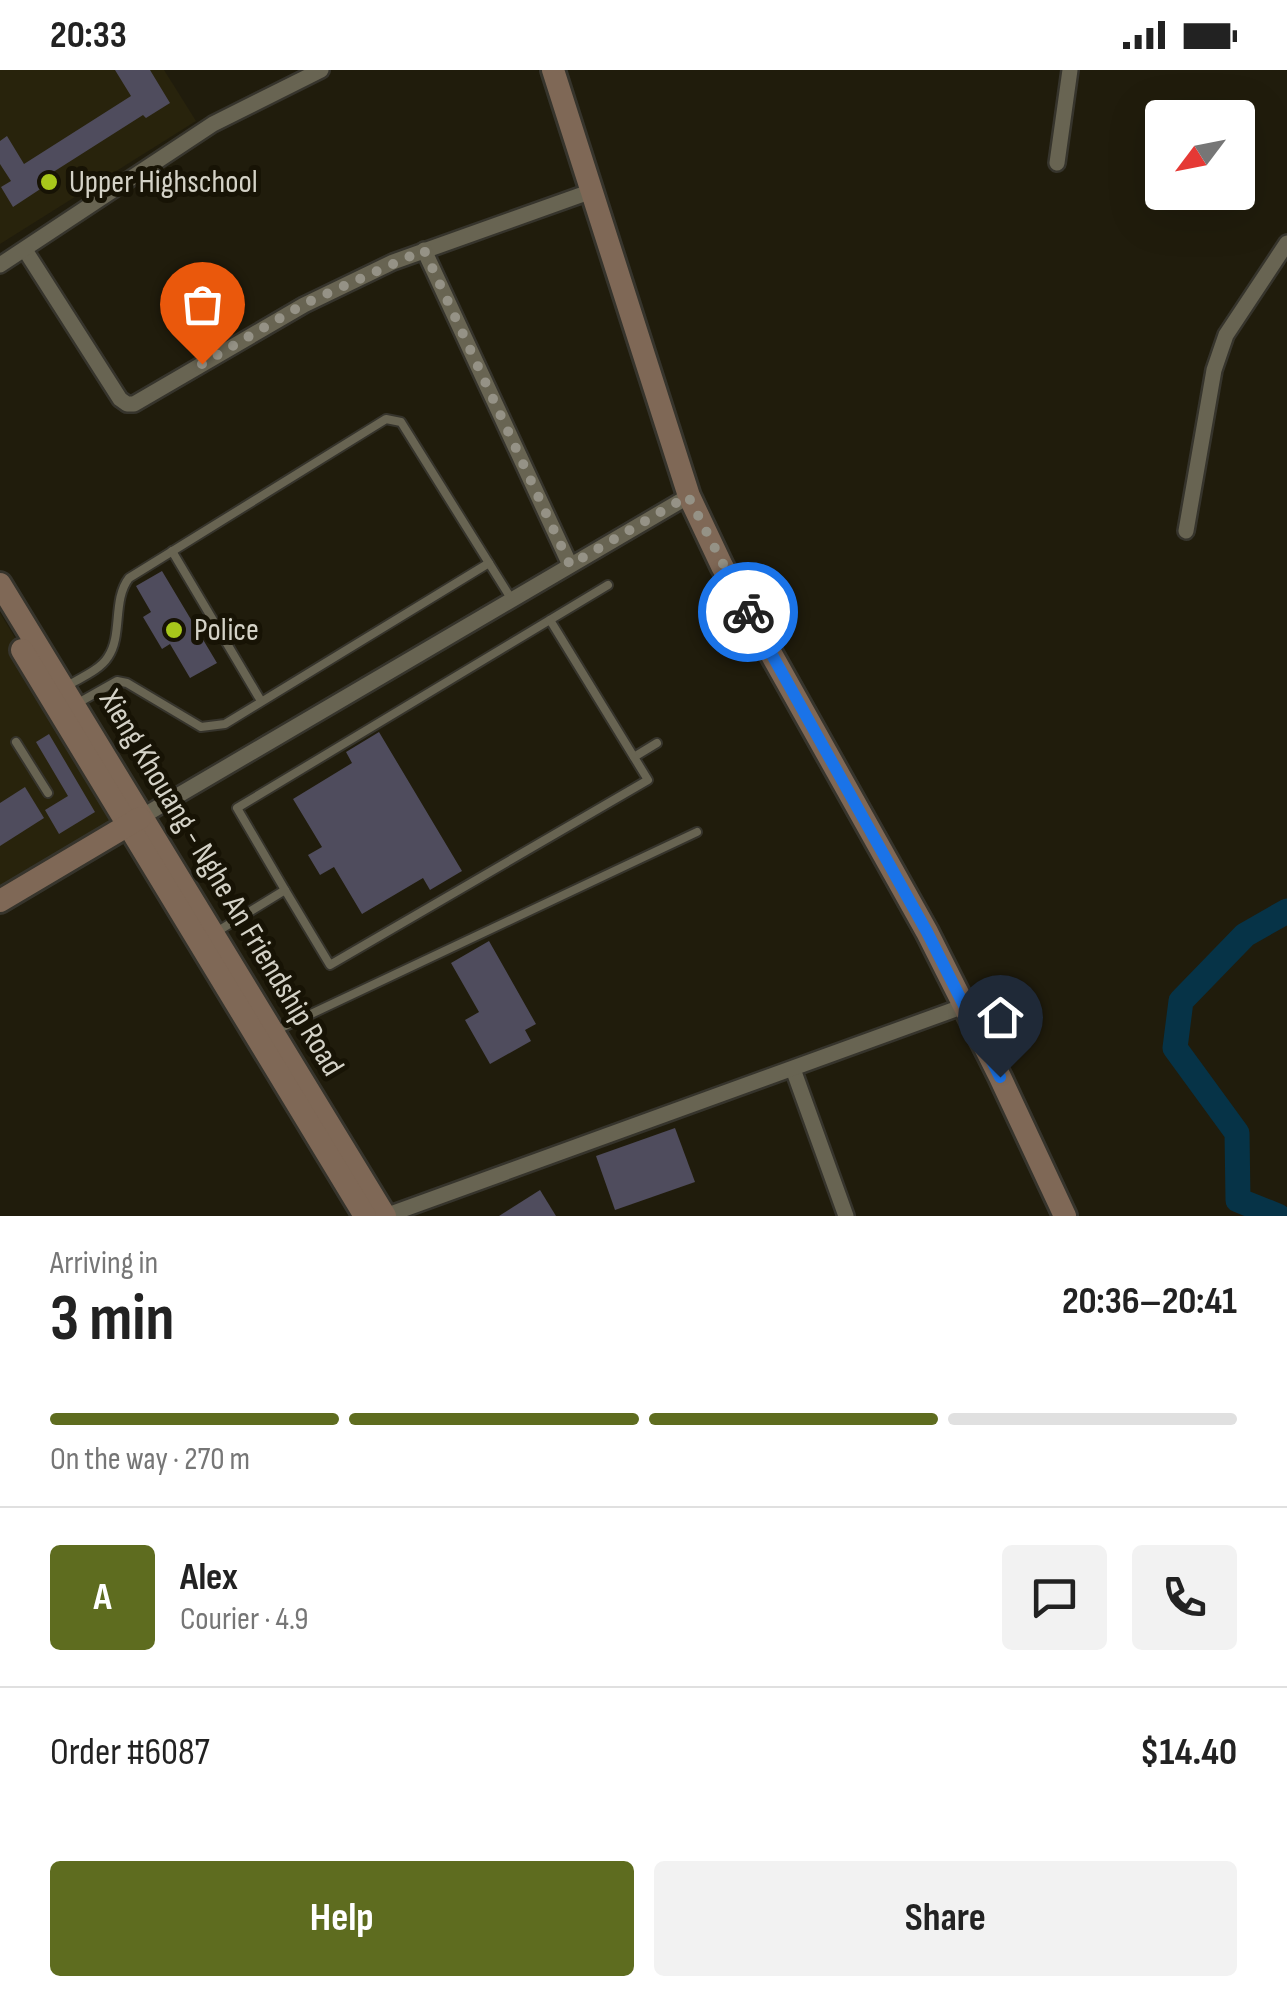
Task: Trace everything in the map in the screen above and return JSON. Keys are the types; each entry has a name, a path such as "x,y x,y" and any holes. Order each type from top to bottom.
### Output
{"street":[{"path":"0,265 213,124 321,70"},
{"path":"552,70 688,496 722,566 918,916 1066,1216"},
{"path":"1057,163 1070,70"},
{"path":"26,250 120,399 134,404 304,304 424,250 592,192"},
{"path":"1186,531 1214,370 1226,335 1287,243"},
{"path":"424,250 570,565"},
{"path":"0,902 688,496"},
{"name":"Xieng Khouang - Nghe An Friendship Road","path":"0,584 69,697 136,821 365,1216"},
{"name":"Xieng Khouang - Nghe An Friendship Road","path":"0,613 214,933 385,1216"},
{"path":"385,1216 964,1006"},
{"path":"794,1069 846,1216"}],"lane":[{"path":"69,697 111,654 122,587 130,578 386,419 401,422 512,600"},
{"path":"172,550 262,702"},
{"path":"69,697 118,681 200,728 212,728 262,702 488,563"},
{"path":"550,620 648,780 330,965 237,808 608,585"},
{"path":"16,742 48,793"},
{"path":"634,757 657,743"},
{"path":"273,1032 697,832"},
{"path":"214,933 285,890"}],"shaded area":[{"name":"Upper Highschool","path":"0,70 164,70 196,121 0,244"},
{"path":"0,613 128,825 0,901"}],"building":[{"path":"115,70 150,70 170,103 146,118 143,115 47,176 51,182 13,207 1,187 11,181 0,164 0,141 7,136 24,164 131,96"},
{"name":"Police","path":"162,571 217,663 190,678 170,644 162,649 143,617 151,612 136,586"},
{"path":"379,732 462,871 430,890 423,878 362,914 334,867 320,875 308,855 322,847 293,799 352,763 346,752"},
{"path":"49,734 95,812 59,834 45,810 68,796 36,742"},
{"path":"25,787 44,818 0,846 0,803"},
{"path":"489,941 536,1024 525,1030 531,1041 490,1064 465,1020 479,1012 451,963"},
{"path":"675,1128 695,1182 615,1210 596,1156"},
{"path":"540,1190 556,1216 499,1216"}],"waterway":[{"path":"1278,1216 1238,1200 1237,1133 1175,1048 1181,1001 1245,935 1287,911"}],"way so far":[{"path":"202,364 304,304 424,250 570,565 688,496 748,612"}],"place":[{"name":"Upper Highschool","path":"49,182"},
{"name":"Police","path":"174,630"}],"route":[{"path":"748,612 927,932 1000,1077"}]}
